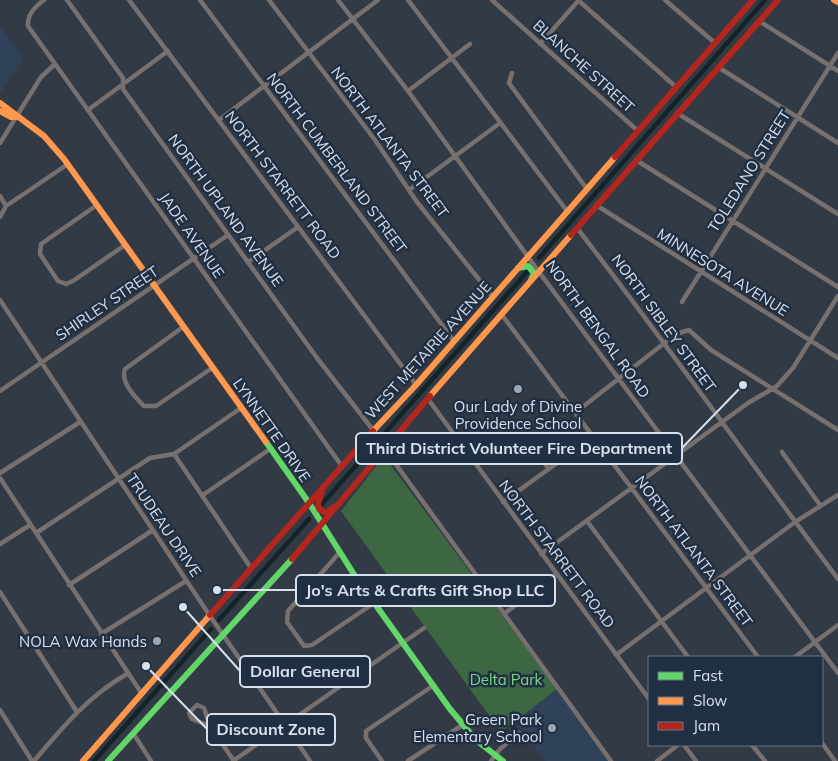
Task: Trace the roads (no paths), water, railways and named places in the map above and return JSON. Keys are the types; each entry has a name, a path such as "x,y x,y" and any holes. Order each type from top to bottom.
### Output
{"main road":[{"name":"WEST METAIRIE AVENUE","path":"83,760 340,465 416,385 753,0"},
{"name":"WEST METAIRIE AVENUE","path":"108,761 322,526 384,448 778,0"},
{"path":"834,0 838,2"},
{"name":"LYNNETTE DRIVE","path":"0,103 14,112 16,117 44,136 68,164 308,503 374,603 482,748 492,759 503,761"},
{"name":"LYNNETTE DRIVE","path":"0,111 10,117 16,117"},
{"path":"518,268 528,266 532,269 534,273 529,284"},
{"path":"327,480 319,495 319,510 326,513 340,503"}],"street":[{"name":"NORTH UPLAND AVENUE","path":"67,0 123,78 123,89 228,236 372,430"},
{"name":"NORTH STARRETT ROAD","path":"130,0 416,385"},
{"name":"NORTH CUMBERLAND STREET","path":"200,0 454,341"},
{"name":"NORTH ATLANTA STREET","path":"269,0 307,53 375,140 409,190 492,297"},
{"name":"NORTH BENGAL ROAD","path":"338,0 408,91 529,255 539,272 838,673"},
{"path":"219,120 378,0"},
{"path":"408,0 567,211"},
{"name":"BLANCHE STREET","path":"492,0 638,131"},
{"path":"540,44 579,0 676,87"},
{"path":"665,0 715,43"},
{"name":"JADE AVENUE","path":"41,1 29,18 28,26 340,465"},
{"path":"759,21 838,71"},
{"path":"408,91 453,59 470,44"},
{"path":"88,110 168,51"},
{"name":"TOLEDANO STREET","path":"682,302 838,53"},
{"path":"0,143 41,77 55,64"},
{"path":"718,67 838,143"},
{"path":"512,73 509,83 587,189"},
{"path":"677,113 838,214"},
{"path":"409,190 500,123"},
{"path":"636,160 838,286"},
{"path":"0,217 6,206 68,164"},
{"path":"0,196 6,206"},
{"path":"97,205 41,244 40,254 58,282 66,284 73,281 125,245"},
{"name":"MINNESOTA AVENUE","path":"596,206 838,358"},
{"path":"248,262 298,227"},
{"name":"NORTH SIBLEY STREET","path":"577,228 665,343 721,422 838,579"},
{"name":"SHIRLEY STREET","path":"0,391 228,236"},
{"path":"541,554 721,422 777,386 793,368 838,296"},
{"name":"TRUDEAU DRIVE","path":"0,300 2,306 186,581 310,761"},
{"name":"NORTH ATLANTA STREET","path":"502,315 757,656"},
{"path":"183,327 125,369 125,382 137,400 144,406 156,406 212,368"},
{"path":"576,412 665,343 684,330 689,330 711,350 838,430"},
{"name":"NORTH STARRETT ROAD","path":"428,399 648,698"},
{"path":"36,533 150,458 174,454 241,408"},
{"path":"0,473 80,422"},
{"path":"503,502 593,436"},
{"path":"525,437 549,468"},
{"path":"384,448 611,761"},
{"path":"203,495 270,449"},
{"path":"782,452 820,505"},
{"path":"174,454 251,568"},
{"path":"0,478 127,674 142,694"},
{"path":"616,655 795,522 838,495"},
{"path":"587,521 687,656"},
{"path":"0,544 30,525"},
{"path":"69,585 153,530"},
{"path":"340,552 288,611 287,622 304,646 312,645 374,603"},
{"path":"504,614 556,574"},
{"path":"101,634 186,581"},
{"path":"0,592 77,712"},
{"path":"797,656 838,625"},
{"path":"210,726 192,719 189,714 197,704 204,708 210,726 234,761 404,644 424,628"},
{"path":"0,710 33,761 77,712 103,689 127,674"},
{"path":"382,761 366,738 366,732 434,685"},
{"path":"408,761 464,724"},
{"path":"132,733 151,761"},
{"path":"492,759 519,733"},
{"path":"823,744 835,761"},
{"path":"657,761 677,746"},
{"path":"685,746 696,761"},
{"path":"753,746 765,761"}],"waterway":[{"path":"539,258 765,0"},
{"path":"322,504 527,272"},
{"path":"219,620 309,519"},
{"path":"94,761 211,629"}],"place":[{"name":"Third District Volunteer Fire Department","path":"743,385"},
{"name":"Our Lady of Divine Providence School","path":"518,389"},
{"name":"Jo's Arts & Crafts Gift Shop LLC","path":"217,590"},
{"name":"Dollar General","path":"183,607"},
{"name":"NOLA Wax Hands","path":"157,641"},
{"name":"Discount Zone","path":"146,666"},
{"name":"Green Park Elementary School","path":"552,728"}],"park label":[{"name":"Delta Park","path":"506,679"}]}
